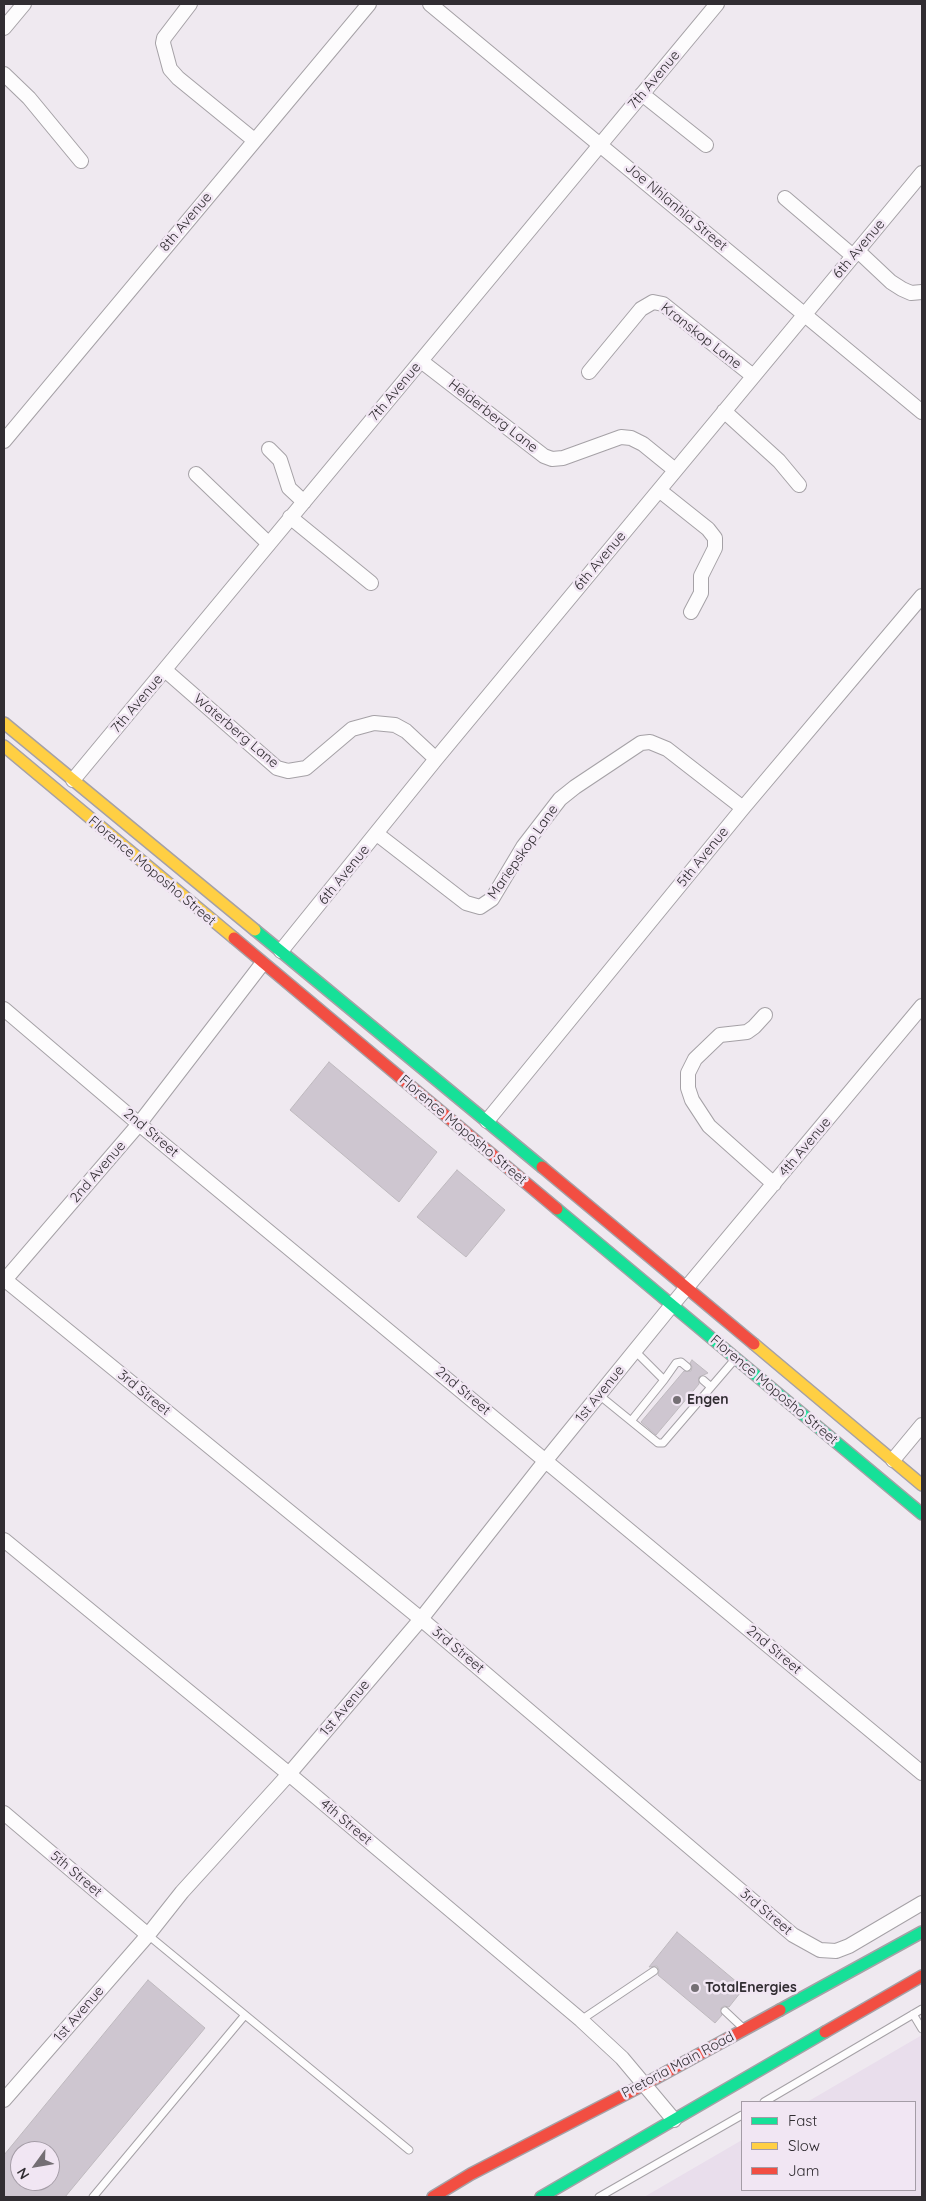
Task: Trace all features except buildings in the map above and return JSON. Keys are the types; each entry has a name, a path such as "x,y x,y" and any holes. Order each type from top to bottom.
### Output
{"street":[{"path":"4,28 24,4"},
{"path":"190,4 164,38 163,43 170,69 178,78 254,140"},
{"name":"8th Avenue","path":"4,441 369,4"},
{"name":"Joe Nhlanhla Street","path":"430,4 922,412"},
{"name":"7th Avenue","path":"72,780 717,4"},
{"path":"4,74 29,98 81,161"},
{"path":"642,94 706,145"},
{"name":"6th Avenue","path":"281,951 436,759 753,376 921,177"},
{"path":"784,198 896,286 911,292 922,292"},
{"name":"Kranskop Lane","path":"589,372 641,309 653,302 663,304 753,376"},
{"name":"Helderberg Lane","path":"421,360 544,456 552,459 562,458 621,437 631,438 643,444 675,470"},
{"path":"724,411 779,460 799,485"},
{"path":"269,449 280,460 289,488 304,502"},
{"path":"196,474 268,544"},
{"path":"659,490 708,529 715,538 715,548 701,576 701,594 691,612"},
{"path":"290,517 371,582"},
{"name":"5th Avenue","path":"487,1121 743,808 922,596"},
{"name":"Waterberg Lane","path":"165,670 277,768 288,771 306,768 352,729 374,723 395,725 406,731 436,759"},
{"name":"Florence Moposho Street","path":"4,723 487,1121 922,1485"},
{"name":"Mariepskop Lane","path":"377,834 466,903 480,907 492,899 523,847 560,799 575,786 641,743 650,742 667,749 743,808"},
{"name":"Florence Moposho Street","path":"4,746 262,964 922,1514"},
{"name":"2nd Avenue","path":"4,1280 139,1124 262,964"},
{"name":"4th Avenue","path":"672,1305 922,1006"},
{"name":"2nd Street","path":"4,1009 139,1124 922,1773"},
{"path":"765,1015 748,1032 720,1035 695,1058 688,1073 688,1088 692,1100 708,1126 774,1184"},
{"name":"3rd Street","path":"4,1280 421,1618 785,1929 806,1944 820,1950 836,1951 849,1946 922,1903"},
{"name":"1st Avenue","path":"4,2100 182,1892 289,1774 421,1618 672,1305"},
{"path":"893,1460 922,1425"},
{"name":"4th Street","path":"4,1540 289,1774 581,2020 622,2058 674,2120"},
{"name":"5th Street","path":"4,1813 148,1934"},
{"name":"Pretoria Main Road","path":"433,2197 471,2174 645,2084 922,1932"},
{"path":"541,2197 922,1976"}],"lane":[{"path":"635,1351 664,1380"},
{"path":"599,1395 658,1443 663,1443 736,1358"},
{"path":"631,1421 676,1363 681,1362 687,1367"},
{"path":"703,1380 711,1388"},
{"path":"148,1934 409,2150"},
{"path":"581,2020 654,1971"},
{"path":"766,2101 922,2009"},
{"path":"725,2011 745,2029"},
{"path":"913,2014 922,2029"},
{"path":"93,2197 245,2015"},
{"path":"599,2197 741,2116"}],"shaded area":[{"path":"922,2035 922,2197 644,2197 741,2141 741,2191 916,2191 916,2101 809,2101"}],"traffic: fast":[{"path":"255,930 542,1167"},
{"path":"557,1209 922,1514"},
{"path":"780,2010 922,1932"},
{"path":"541,2197 825,2032"}],"traffic: slow":[{"path":"4,723 255,930"},
{"path":"4,746 234,938"},
{"path":"754,1344 922,1485"}],"traffic: jam":[{"path":"234,938 557,1209"},
{"path":"542,1167 754,1344"},
{"path":"825,2032 922,1976"},
{"path":"433,2197 471,2174 645,2084 780,2010"}],"place":[{"name":"Engen","path":"677,1400"},
{"name":"TotalEnergies","path":"695,1988"}]}
